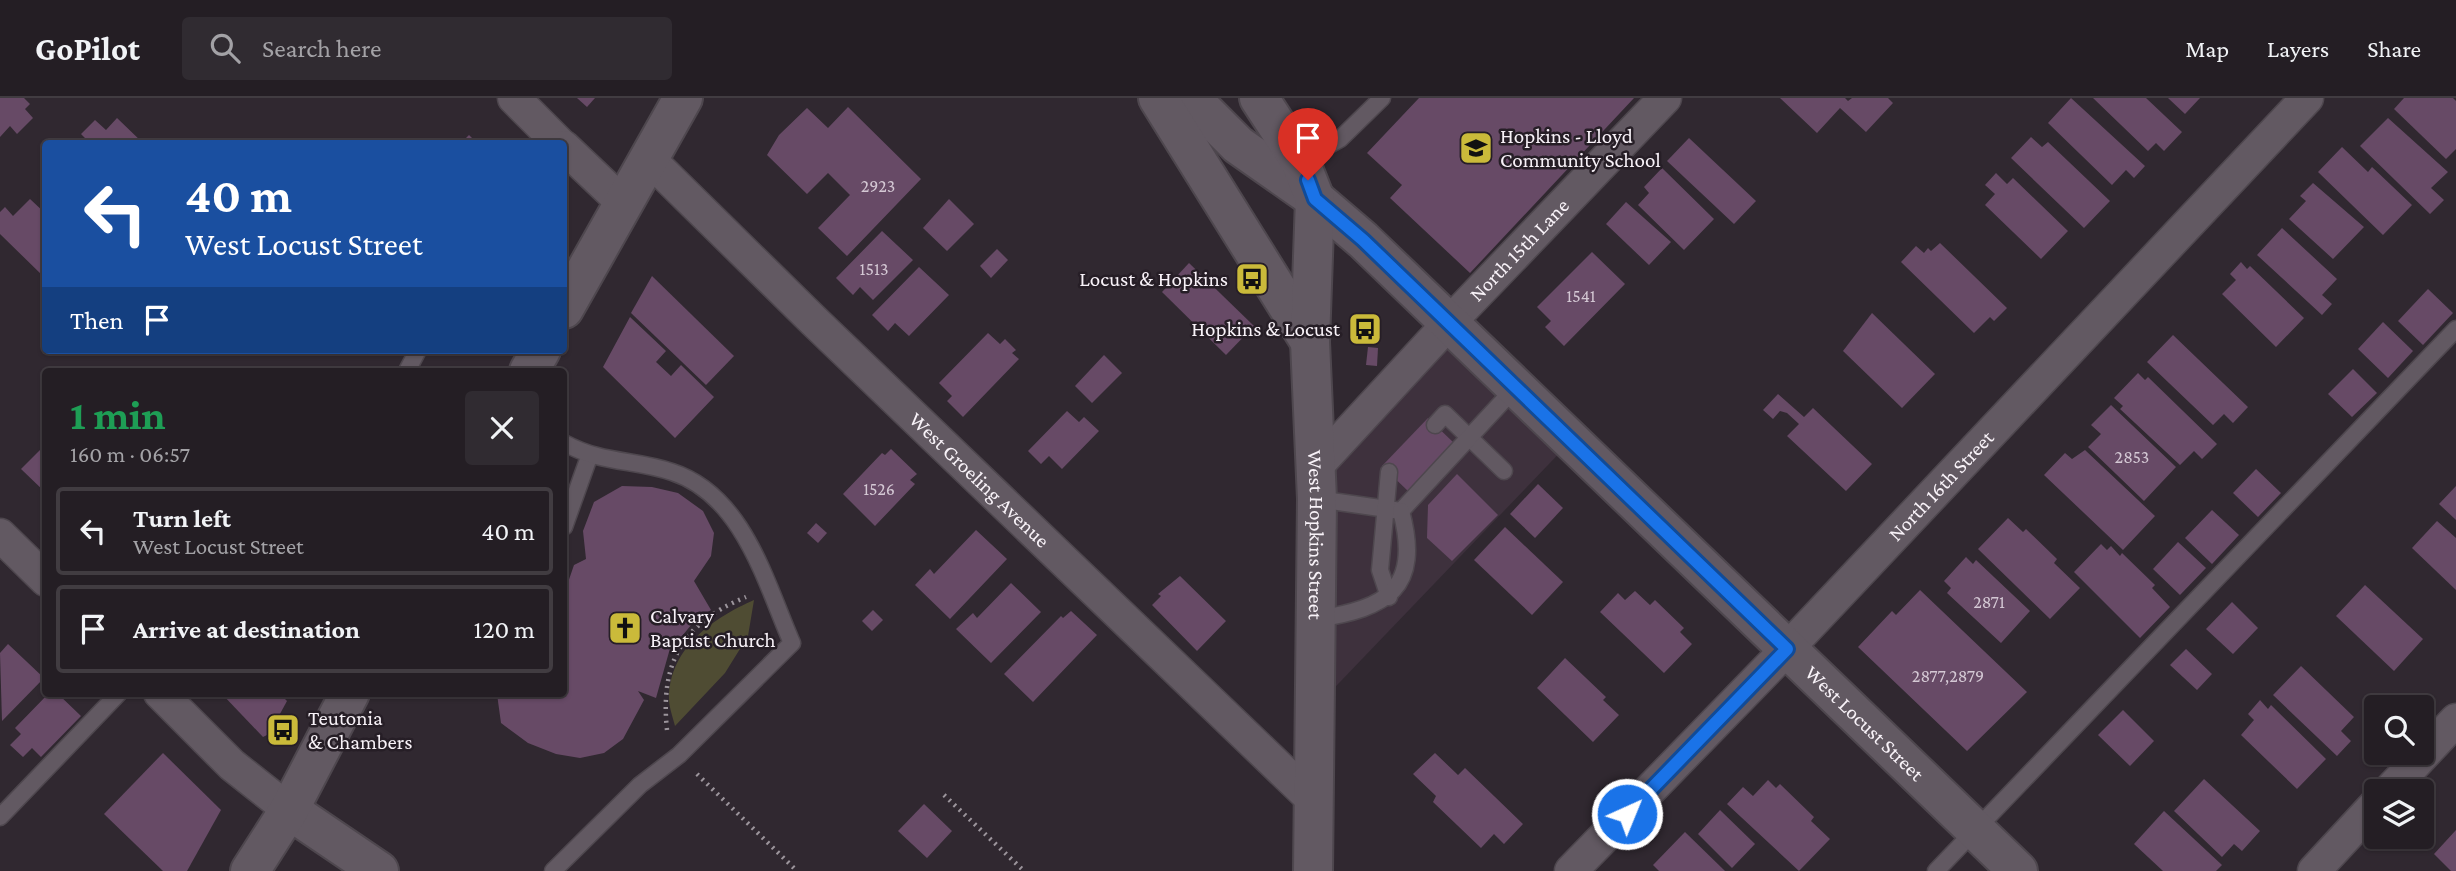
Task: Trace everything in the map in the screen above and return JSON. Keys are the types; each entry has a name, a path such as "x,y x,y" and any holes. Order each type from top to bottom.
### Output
{"main road":[{"path":"567,304 683,98"},
{"path":"1158,98 1310,342"},
{"name":"West Locust Street","path":"1191,98 1238,145 1315,199 1363,240 2018,871"},
{"name":"West Locust Street","path":"1259,98 1300,161 1315,199"},
{"name":"West Hopkins Street","path":"1313,871 1317,482 1310,342 1315,199"},
{"path":"250,871 289,810 348,697"},
{"path":"289,810 379,871"}],"street":[{"path":"514,98 556,140"},
{"name":"North 15th Lane","path":"1317,482 1448,323 1665,98"},
{"name":"North 16th Street","path":"1571,871 1787,649 2307,98"},
{"path":"567,150 623,203"},
{"name":"West Groeling Avenue","path":"648,158 799,307 1314,801"},
{"path":"0,535 42,576"},
{"path":"164,697 232,765 289,810"},
{"path":"2400,779 2456,720"},
{"path":"2314,871 2364,817"}],"lane":[{"path":"1300,161 1340,139 1382,98"},
{"path":"1936,871 2456,329"},
{"path":"1394,510 1469,438 1516,387"},
{"path":"1435,425 1445,414 1504,471"},
{"path":"553,871 640,785 679,755 792,643 745,534 715,495 674,472 589,457 567,445"},
{"path":"567,519 589,457"},
{"path":"1389,472 1394,510 1380,570 1389,597"},
{"path":"1317,482 1394,510 1407,534 1404,578 1389,597 1348,614 1317,619"},
{"path":"0,817 114,697"}],"path":[{"path":"768,588 727,605 701,624 679,647 667,674 664,701 667,731 679,755 797,871"},
{"path":"944,794 1024,871"}],"shaded area":[{"path":"1449,323 1571,441 1317,706 1317,466"},
{"path":"754,600 748,636 725,673 675,726 669,702 671,681 685,650 709,626"}],"building":[{"path":"0,98 24,98 30,104 25,109 33,118 17,134 10,126 0,137"},
{"path":"577,98 595,98 587,107"},
{"name":"Hopkins - Lloyd Community School","path":"1419,98 1634,98 1470,273 1390,198 1402,185 1367,153"},
{"path":"1780,98 1845,98 1848,101 1852,98 1888,98 1893,103 1866,132 1840,108 1817,133"},
{"path":"2071,98 2145,166 2134,178 2126,170 2112,185 2048,123"},
{"path":"2093,98 2146,98 2182,132 2164,151 2156,143 2148,151"},
{"path":"2168,98 2200,98 2185,114"},
{"path":"2404,98 2453,98 2456,101 2456,149 2446,159 2394,109"},
{"path":"848,107 921,179 847,256 818,228 850,195 828,173 807,194 767,155 779,135 807,108 828,128"},
{"path":"117,118 140,140 87,140 81,134 95,120 106,130"},
{"path":"2388,118 2448,172 2431,188 2444,200 2430,214 2360,146"},
{"path":"2031,137 2042,147 2048,142 2110,201 2084,228 2011,158"},
{"path":"1689,138 1756,201 1734,224 1667,161"},
{"path":"2342,147 2368,172 2372,167 2412,205 2383,235 2318,172"},
{"path":"1662,168 1714,219 1684,250 1638,205 1649,193 1644,187"},
{"path":"1996,173 2007,184 2013,178 2068,231 2041,259 1985,205 1995,194 1985,185"},
{"path":"2313,183 2364,227 2333,259 2289,219 2306,201 2300,196"},
{"path":"30,199 42,210 42,275 0,234 0,212 5,207 13,216"},
{"path":"949,199 974,224 947,251 923,228"},
{"path":"1626,202 1671,242 1649,265 1606,224"},
{"path":"2282,228 2337,279 2322,295 2332,304 2322,315 2257,255"},
{"path":"882,231 913,260 873,300 860,287 853,295 836,278"},
{"path":"1940,243 2007,308 1994,321 1990,317 1974,333 1901,262 1916,246 1924,253 1928,248 1931,251"},
{"path":"997,249 1008,260 991,278 980,266"},
{"path":"1592,252 1625,284 1564,346 1545,327 1551,321 1537,307"},
{"path":"2241,262 2247,269 2250,266 2304,318 2276,347 2222,294 2236,280 2230,274"},
{"path":"1189,263 1254,326 1226,355 1162,292"},
{"path":"919,267 949,295 909,336 895,323 888,331 872,315"},
{"path":"652,276 734,356 706,385 631,313"},
{"path":"2428,289 2453,313 2423,345 2398,321"},
{"path":"1872,313 1935,374 1902,408 1843,351"},
{"path":"630,317 666,351 656,362 671,376 681,365 714,397 675,438 603,367"},
{"path":"2383,322 2413,351 2388,378 2358,349"},
{"path":"988,333 1000,344 1005,339 1016,350 1012,353 1019,359 963,417 947,401 952,396 939,383"},
{"path":"2173,335 2248,407 2233,423 2224,414 2213,425 2147,362"},
{"path":"1368,347 1378,348 1377,366 1366,365"},
{"path":"1104,355 1122,373 1092,403 1075,386"},
{"path":"2353,369 2377,393 2352,417 2328,394"},
{"path":"2138,373 2145,380 2148,377 2217,444 2202,459 2194,451 2180,465 2120,409 2123,406 2114,398"},
{"path":"1778,394 1804,417 1813,408 1872,464 1846,491 1787,436 1799,424 1787,413 1780,411 1773,419 1763,410"},
{"path":"2111,405 2176,467 2144,501 2088,447 2101,434 2091,425"},
{"path":"1067,411 1079,422 1084,417 1099,431 1062,469 1049,456 1041,464 1028,451"},
{"path":"1428,418 1455,444 1409,492 1382,466"},
{"path":"42,448 42,489 21,469"},
{"path":"891,449 917,474 910,480 915,484 875,526 843,494 882,453 885,455"},
{"path":"2085,450 2155,516 2123,550 2044,475 2065,453 2072,459"},
{"path":"2256,469 2281,493 2258,517 2233,493"},
{"path":"1457,474 1498,515 1452,561 1427,538 1428,505"},
{"path":"1538,484 1563,508 1535,538 1510,514"},
{"name":"Calvary Baptist Church","path":"622,486 652,487 678,493 703,511 714,533 711,556 694,581 711,610 696,619 669,652 656,698 638,691 644,700 623,739 604,753 580,758 556,754 528,743 501,723 497,697 567,697 567,585 574,565 586,559 583,531 594,502"},
{"path":"2456,486 2456,520 2439,504"},
{"path":"2212,510 2239,535 2212,564 2185,538"},
{"path":"2008,518 2023,532 2026,529 2057,559 2054,563 2080,588 2050,619 1978,549"},
{"path":"2437,521 2456,538 2456,590 2412,548"},
{"path":"816,523 827,533 818,543 807,533"},
{"path":"1505,527 1563,582 1532,615 1474,560"},
{"path":"976,530 1007,559 950,619 915,585 930,569 934,574"},
{"path":"2178,542 2206,568 2180,595 2153,569"},
{"path":"2101,544 2107,550 2111,546 2120,556 2122,553 2155,585 2152,588 2170,607 2140,638 2074,572"},
{"path":"1966,557 1973,564 1976,560 2030,611 2001,643 1947,593 1951,588 1944,581"},
{"path":"1180,576 1226,621 1197,651 1152,605 1161,596 1158,594"},
{"path":"1011,583 1041,612 991,663 956,629 973,613 977,618"},
{"path":"2365,585 2423,639 2394,671 2336,616"},
{"path":"1920,590 2027,692 1967,751 1858,647 1892,611 1896,615"},
{"path":"1635,591 1650,605 1655,600 1684,628 1680,632 1692,644 1664,673 1600,612 1618,593 1625,600"},
{"path":"2232,602 2258,628 2233,654 2206,629"},
{"path":"873,610 883,620 872,631 862,621"},
{"path":"1071,611 1097,635 1033,702 1004,674 1061,616 1063,618"},
{"path":"8,644 42,676 42,680 2,721 0,653"},
{"path":"2186,649 2212,674 2197,690 2170,665"},
{"path":"1565,658 1606,697 1603,700 1619,715 1593,742 1537,688"},
{"path":"2301,666 2354,717 2341,731 2351,741 2337,756 2273,695"},
{"path":"45,697 61,697 81,716 41,757 32,748 23,757 10,745 21,734 15,728"},
{"path":"225,697 283,697 287,701 269,734 263,737"},
{"path":"2260,700 2268,709 2271,705 2326,759 2297,789 2241,735 2254,720 2248,714"},
{"path":"2123,710 2154,741 2130,766 2098,735"},
{"path":"163,753 221,810 187,871 163,871 104,814"},
{"path":"1435,753 1458,775 1465,768 1523,824 1504,844 1494,834 1481,848 1433,802 1436,796 1413,774"},
{"path":"2204,779 2260,831 2242,851 2234,844 2222,857 2174,811"},
{"path":"1768,780 1776,788 1780,784 1814,817 1811,821 1830,839 1799,871 1727,804 1743,787 1753,796"},
{"path":"924,804 952,831 927,858 898,831"},
{"path":"1720,810 1755,844 1732,868 1698,834"},
{"path":"2164,811 2222,865 2216,871 2163,871 2134,844"},
{"path":"2456,830 2456,871 2451,871 2434,854"},
{"path":"1685,832 1725,871 1659,871 1653,865"}],"place":[{"name":"Hopkins - Lloyd Community School","path":"1476,148"},
{"name":"Locust & Hopkins","path":"1252,279"},
{"name":"Hopkins & Locust","path":"1365,329"},
{"name":"Calvary Baptist Church","path":"625,628"},
{"name":"Teutonia & Chambers","path":"283,730"}],"route":[{"path":"1308,180 1315,199 1363,240 1787,649 1627,814"}]}
